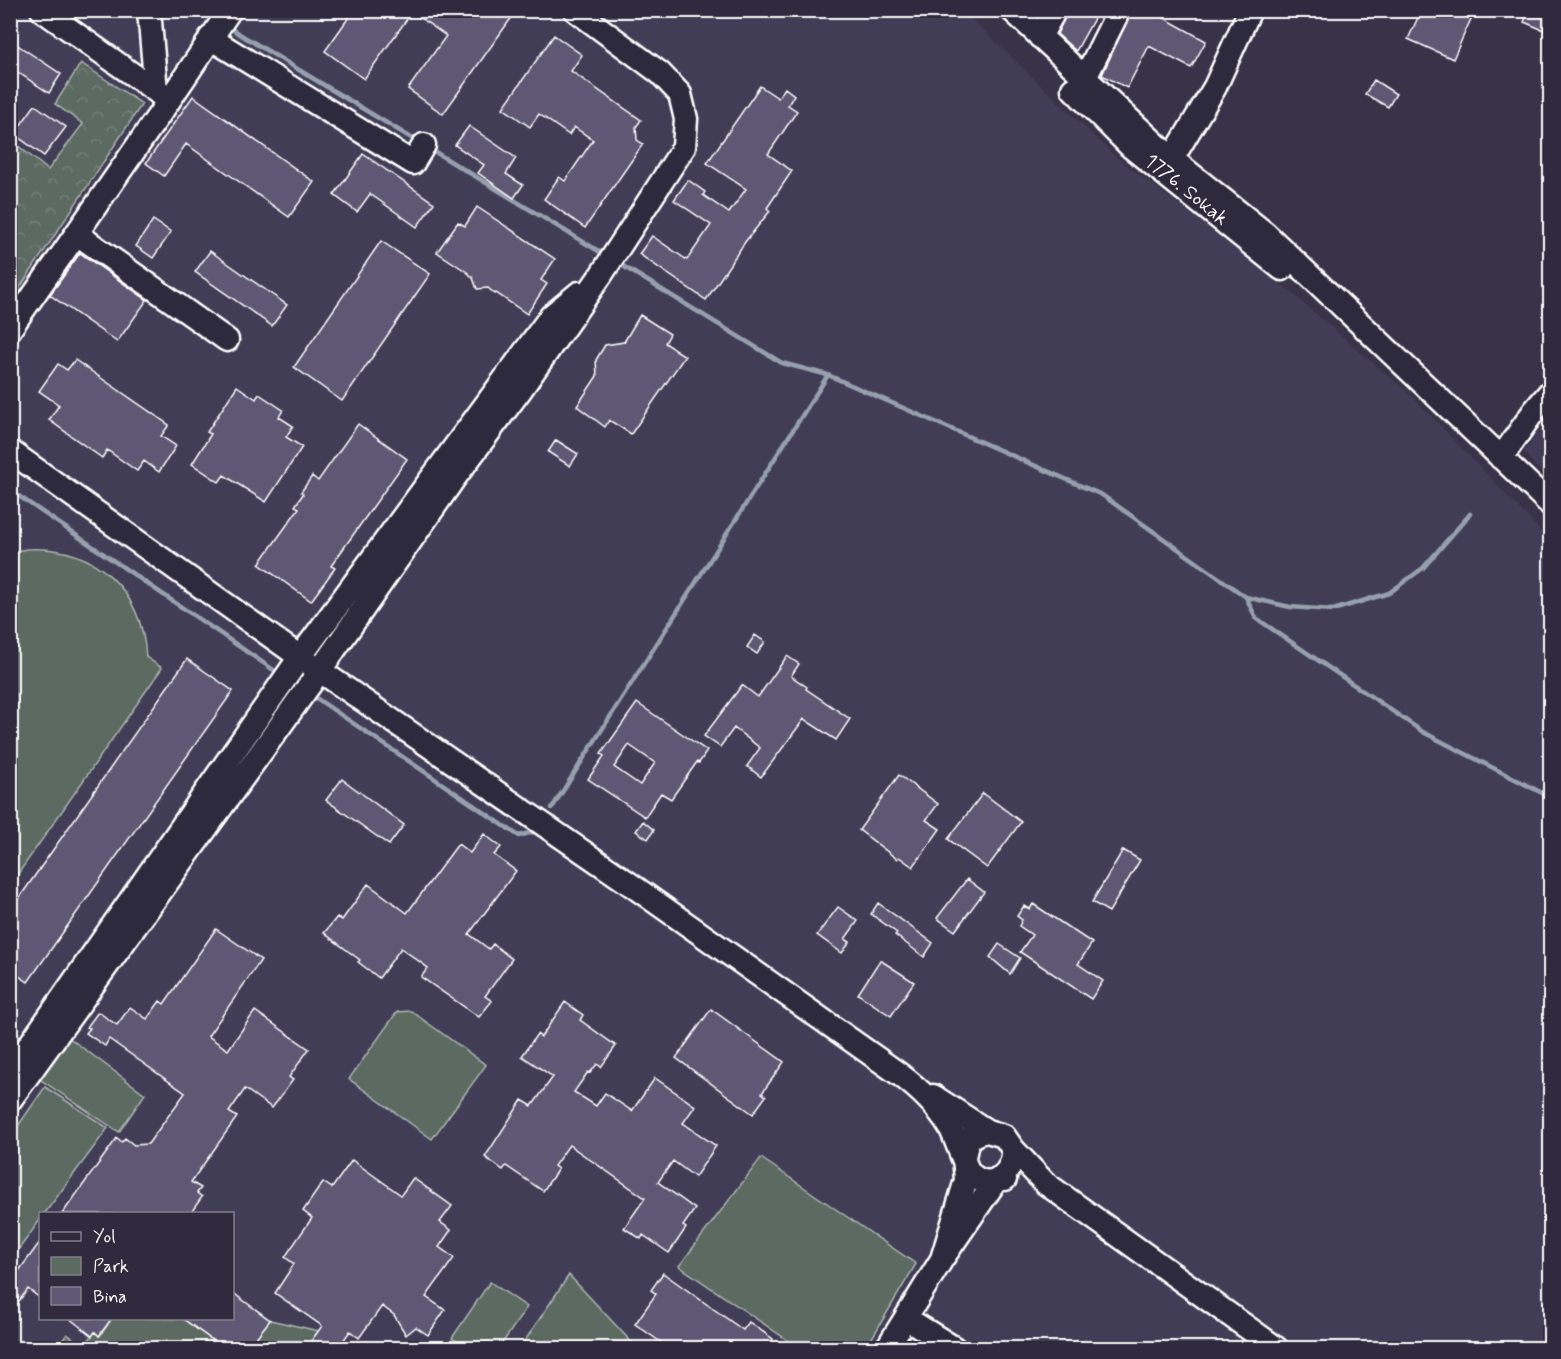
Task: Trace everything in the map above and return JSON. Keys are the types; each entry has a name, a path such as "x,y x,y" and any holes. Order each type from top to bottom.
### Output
{"street":[{"path":"42,10 162,97"},
{"path":"149,10 162,97"},
{"path":"10,1100 39,1045 300,657 445,475 496,406 551,316 607,266 684,147 686,119 680,94 660,73 575,10"},
{"name":"1776. Sokak","path":"994,10 1131,147 1272,259 1388,357 1551,504"},
{"name":"1776. Sokak","path":"1012,10 1084,80 1172,159 1265,233 1388,357"},
{"path":"1040,37 1055,10"},
{"path":"1084,80 1119,10"},
{"path":"1172,159 1215,87 1250,10"},
{"path":"10,329 77,234 162,97 220,25 418,154"},
{"path":"77,234 227,340"},
{"path":"1502,458 1534,411 1551,392"},
{"path":"10,451 300,657 630,884 908,1080 987,1131 1004,1136 1045,1183 1276,1348"},
{"path":"10,1073 39,1045 320,670 445,475"},
{"path":"908,1080 926,1097 950,1126 967,1169 972,1175 980,1179 1021,1179 1045,1183"},
{"path":"942,1259 966,1180 964,1157 966,1143 971,1137 987,1131"},
{"path":"887,1348 942,1259 997,1179 1006,1174 1011,1167 1014,1158 1013,1149"},
{"path":"906,1318 954,1348"}],"shaded area":[{"path":"10,11 963,11 1116,157 1268,273 1414,398 1550,541 1550,1348 11,1348"},
{"path":"1550,415 1550,483 1524,452"}],"green space":[{"path":"81,63 142,104 11,301 11,140 48,170 83,124 55,104"},
{"path":"27,549 51,550 74,555 110,576 125,592 135,611 143,633 146,657 162,668 11,884 10,552"},
{"path":"411,1011 486,1065 432,1139 349,1079 397,1012"},
{"path":"68,1037 145,1094 119,1132 38,1078"},
{"path":"45,1087 108,1128 46,1212 39,1212 39,1221 11,1260 11,1136"},
{"path":"761,1158 916,1264 866,1348 799,1348 679,1266"},
{"path":"569,1275 637,1348 520,1348"},
{"path":"490,1282 527,1307 499,1348 467,1348 452,1338"},
{"path":"111,1320 184,1320 223,1348 57,1348 67,1334 84,1346 95,1332 100,1336"},
{"path":"270,1320 319,1331 306,1348 248,1348"}],"building":[{"path":"354,10 517,10 443,114 408,89 446,36 412,12 364,79 325,51"},
{"path":"1068,10 1088,10 1096,15 1076,51 1057,34"},
{"path":"1132,10 1150,10 1206,41 1191,68 1149,46 1127,88 1102,75"},
{"path":"1434,10 1475,10 1453,59 1408,39 1421,11 1432,16"},
{"path":"1529,10 1551,10 1551,22 1546,31 1524,22"},
{"path":"554,35 582,55 571,71 641,120 636,127 637,140 643,144 585,228 544,199 559,177 565,181 593,140 574,127 569,135 539,114 530,127 503,108"},
{"path":"10,40 61,74 49,93 10,67"},
{"path":"1374,80 1396,94 1388,107 1365,94"},
{"path":"760,86 778,98 785,88 794,95 788,105 797,111 768,154 792,171 767,208 770,211 745,242 706,300 639,254 652,236 687,260 711,225 674,200 688,180 705,192 703,195 729,213 746,189 707,163"},
{"path":"193,96 314,182 289,217 186,144 164,176 146,163"},
{"path":"35,105 66,127 44,156 14,134"},
{"path":"469,126 516,158 506,174 523,185 514,198 478,173 484,165 455,145"},
{"path":"363,154 434,203 417,227 370,194 357,212 334,195"},
{"path":"477,207 555,259 541,280 547,284 527,314 488,288 477,289 473,278 467,272 437,252 458,222 465,226"},
{"path":"153,220 171,232 153,258 136,246"},
{"path":"381,241 430,274 342,401 294,367"},
{"path":"210,251 287,305 272,326 195,272"},
{"path":"80,253 147,300 117,342 50,295"},
{"path":"640,315 670,334 665,343 685,356 631,434 609,420 605,427 577,406 597,376 596,360 605,345 624,342"},
{"path":"75,360 169,425 161,436 176,446 159,472 144,461 137,471 107,450 102,458 49,420 59,405 39,391 58,364 67,370"},
{"path":"237,386 256,399 259,394 283,410 279,417 293,426 286,437 302,447 266,502 224,475 219,482 192,464 211,434 207,432"},
{"path":"358,424 407,459 331,566 335,568 311,601 259,564 299,508 295,506 312,476 318,481"},
{"path":"556,440 578,454 570,466 548,452"},
{"path":"755,635 765,642 757,654 747,647"},
{"path":"787,656 799,664 791,676 850,719 836,740 804,719 761,777 747,766 760,748 734,728 720,747 704,736 742,685 758,697"},
{"path":"187,659 233,691 28,982 10,970 10,911"},
{"path":"637,703 707,751 671,799 661,793 645,817 588,779 604,756 601,754","holes":["629,745 655,763 640,785 614,767"]},
{"path":"899,775 938,804 926,820 940,829 913,867 899,857 897,859 859,830"},
{"path":"342,779 404,825 389,845 326,800"},
{"path":"983,793 1021,822 987,868 948,839"},
{"path":"643,821 654,830 648,839 636,831"},
{"path":"484,834 501,847 494,855 516,871 469,934 489,949 493,944 512,959 485,996 492,1001 479,1017 421,977 428,968 401,948 379,978 358,962 360,960 324,933 337,917 342,920 368,884 407,913 458,844 470,853"},
{"path":"1123,850 1140,860 1109,912 1092,902"},
{"path":"967,879 984,892 955,931 937,918"},
{"path":"878,903 933,943 924,957 871,914"},
{"path":"1033,904 1092,943 1078,964 1103,981 1091,999 1020,952 1032,935 1019,926 1022,920 1017,916 1024,906 1030,909"},
{"path":"838,907 858,921 845,939 850,942 842,953 817,935"},
{"path":"216,929 261,960 208,1036 228,1050 255,1011 309,1049 289,1077 293,1080 272,1108 245,1089 229,1112 237,1117 191,1182 201,1188 197,1193 202,1197 191,1212 63,1212 117,1138 122,1142 125,1138 134,1145 148,1144 185,1093 109,1039 105,1046 86,1033 90,1028 87,1027 98,1012 117,1025 130,1007 147,1019 160,1001 164,1004"},
{"path":"999,944 1020,958 1010,974 990,957"},
{"path":"880,960 914,982 891,1016 858,994"},
{"path":"565,1002 583,1015 580,1020 616,1046 601,1067 597,1064 590,1073 588,1072 574,1092 596,1106 605,1093 632,1111 655,1078 695,1106 683,1123 716,1146 695,1177 673,1161 658,1182 695,1209 683,1226 686,1228 669,1253 643,1235 641,1239 624,1228 645,1198 569,1145 554,1166 558,1169 543,1191 506,1166 503,1170 485,1157 522,1100 532,1106 553,1077 522,1056 537,1034 541,1037"},
{"path":"711,1009 784,1062 762,1093 766,1096 753,1114 676,1058"},
{"path":"352,1160 401,1195 413,1178 452,1206 440,1222 451,1230 439,1247 454,1258 426,1297 445,1310 428,1335 416,1327 406,1335 394,1315 382,1306 359,1338 350,1331 338,1348 306,1348 322,1326 275,1293 294,1264 285,1257 312,1218 303,1211 323,1182 332,1188"},
{"path":"39,1243 39,1297 28,1289 10,1313 10,1283"},
{"path":"663,1273 743,1330 749,1322 773,1339 767,1348 657,1348 662,1343 635,1324 656,1294 651,1290"},
{"path":"234,1293 270,1320 248,1348 223,1348 185,1320 234,1320"},
{"path":"72,1320 111,1320 99,1336 95,1332 92,1336"}],"waterway":[{"path":"207,10 215,19"},
{"path":"228,27 418,142"},
{"path":"430,149 605,255"},
{"path":"618,263 782,363 828,375 1102,495 1246,597 1290,607 1333,610 1389,593 1423,568 1470,514"},
{"path":"552,808 828,375"},
{"path":"1543,386 1550,375"},
{"path":"10,490 278,673"},
{"path":"1246,597 1256,618 1423,732 1550,797"},
{"path":"316,698 519,836 533,832"}]}
